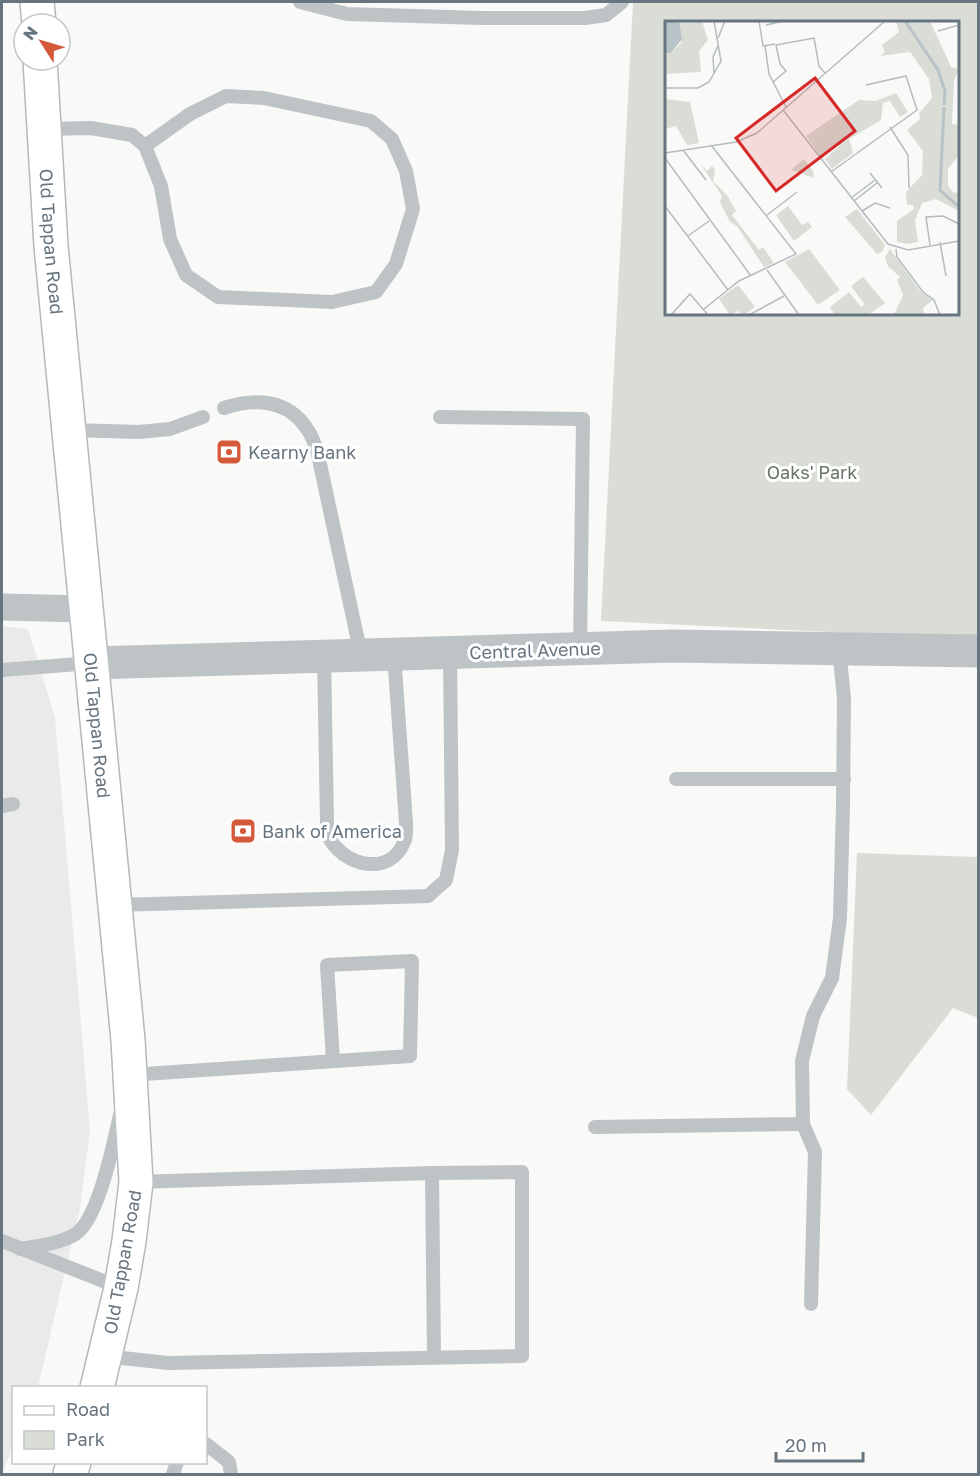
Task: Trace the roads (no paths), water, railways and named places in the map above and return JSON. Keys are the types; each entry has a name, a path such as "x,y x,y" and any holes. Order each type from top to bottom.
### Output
{"main road":[{"name":"Old Tappan Road","path":"41,72 51,246 115,905 130,1075 136,1182 121,1288 97,1386"}],"street":[{"path":"2,607 86,609"},
{"name":"Central Avenue","path":"91,663 672,646 978,651"}],"lane":[{"path":"300,2 347,14 482,18 585,18 606,15 622,2"},
{"path":"44,129 91,128 132,135 146,146 162,186 170,239 186,275 218,297 332,302 376,292 396,264 413,209 406,171 392,139 371,121 264,98 226,96 190,114 146,146"},
{"path":"224,408 254,401 269,402 287,409 296,416 310,435 317,450 361,655"},
{"path":"70,430 140,432 170,429 202,417"},
{"path":"440,417 583,418 580,648"},
{"path":"811,1304 815,1152 803,1124 802,1061 813,1016 832,978 840,918 844,699 839,648"},
{"path":"115,905 428,896 446,880 453,850 450,652"},
{"path":"324,656 327,823 330,840 346,856 364,866 383,862 396,856 405,840 406,823 394,654"},
{"path":"2,670 91,663"},
{"path":"676,779 844,779"},
{"path":"20,1249 54,1243 76,1234 91,1215 102,1186 130,1075 410,1056 412,961 327,965 333,1060"},
{"path":"595,1127 803,1124"},
{"path":"104,1356 168,1363 522,1356 522,1172 136,1182"},
{"path":"432,1173 434,1356"},
{"path":"2,1241 121,1288"},
{"path":"207,1445 228,1462 231,1474"}],"place":[{"name":"Kearny Bank","path":"229,452"},
{"name":"Bank of America","path":"243,831"}],"park label":[{"name":"Oaks' Park","path":"812,472"}]}
